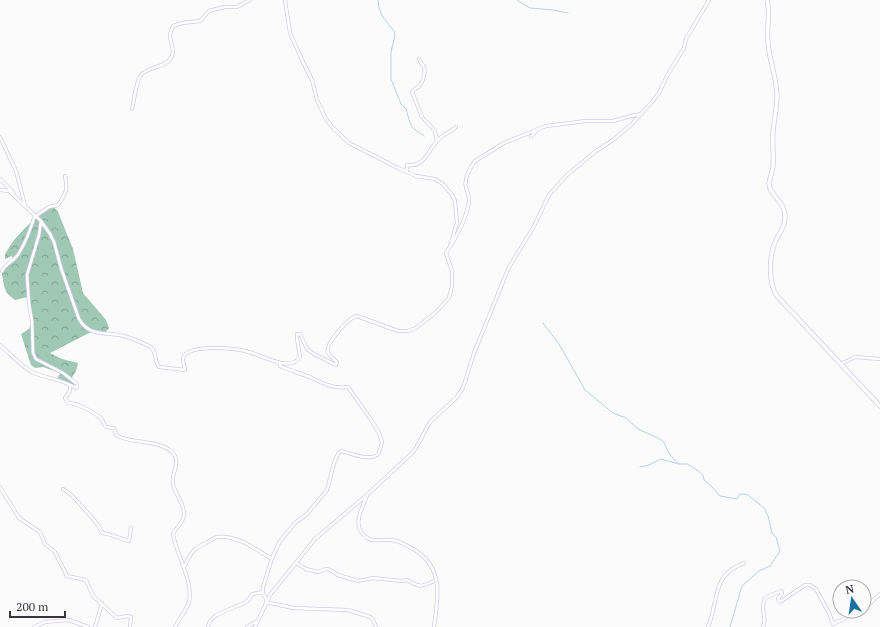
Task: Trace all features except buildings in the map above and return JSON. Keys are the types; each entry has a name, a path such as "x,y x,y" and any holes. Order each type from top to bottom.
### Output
{"main road":[{"path":"767,0 769,11 767,41 777,97 772,135 773,164 769,182 771,191 782,206 785,218 782,230 774,244 771,272 772,287 777,296 880,406"}],"street":[{"path":"132,108 140,75 165,64 172,57 173,51 170,34 173,26 182,23 200,21 209,11 224,7 237,7 250,0"},
{"path":"285,0 290,33 312,80 320,108 333,128 349,143 373,156 416,176 439,181 454,198 457,223 449,249"},
{"path":"255,627 267,601 277,586 315,539 367,495 411,454 416,448 430,422 459,395 466,381 474,353 510,267 533,228 549,195 567,175 632,124 658,94 684,48 686,39 710,0"},
{"path":"419,59 425,70 423,80 412,92 422,117 435,131 437,141"},
{"path":"0,190 9,191 41,221 54,242 61,268 79,319 86,328 98,333 123,336 145,344 154,350 157,365 161,368 185,370 182,361 184,356 188,352 203,348 250,352 280,363 288,364 296,362 300,358 297,334 300,334 307,349 336,365 337,362 328,353 331,340 354,316 398,331 408,331 416,328 435,313 449,298 452,286 452,270 446,253 452,244 467,210 469,202 466,182 472,165 475,162 504,143 546,126 582,121 613,121 641,114"},
{"path":"407,172 407,165 414,164 426,158 434,143 439,138 450,133 456,127"},
{"path":"531,137 537,129"},
{"path":"0,137 16,171 25,206"},
{"path":"2,271 6,265 19,254 36,216 48,207 58,206 67,188 65,176"},
{"path":"0,179 16,197"},
{"path":"0,345 18,362 35,373 54,378 76,388 78,387 77,384 63,373 36,359 33,353 32,321 27,275 39,235 41,221"},
{"path":"842,364 855,357 880,359"},
{"path":"280,363 280,366 313,379 318,383 331,386 348,387 372,421 382,442 377,455 373,457 339,452 334,463 328,490 306,515 296,522 280,542 263,584 263,592 267,601 285,607 348,610 370,617 376,627"},
{"path":"70,385 70,391 66,396 67,402 80,405 99,417 107,428 114,428 117,436 125,440 140,441 161,446 174,455 176,461 172,481 180,499 183,517 173,534 184,568 189,591 189,601 175,627"},
{"path":"0,487 19,518 40,532 45,544 55,552 65,574 71,578 86,580 93,596 117,618 130,616 130,627"},
{"path":"63,489 74,496 97,522 102,533 129,541 131,528"},
{"path":"367,495 358,518 362,534 370,540 398,541 410,547 431,565 436,580 438,611 434,627"},
{"path":"184,568 188,557 195,548 218,537 241,540 248,546 261,551 272,559"},
{"path":"708,627 713,614 720,583 732,568 744,563"},
{"path":"298,564 306,569 318,572 326,569 330,570 338,575 358,581 373,578 402,581 407,580 418,586 425,586 436,580"},
{"path":"763,627 765,622 762,608 765,598 781,591 782,593 778,599 780,602 805,585 810,585 816,589 829,613 832,624 844,619"},
{"path":"208,627 212,618 247,601 253,594 263,592"},
{"path":"872,602 880,594"},
{"path":"95,627 102,604"},
{"path":"34,627 45,622 69,620 88,627"},
{"path":"247,627 258,620"}],"green space":[{"path":"54,207 58,212 73,249 83,293 106,320 109,328 104,334 91,332 50,353 62,359 78,363 76,371 71,379 77,384 75,388 57,379 60,373 43,367 35,368 31,365 21,334 29,329 31,323 28,297 15,300 5,289 3,282 2,273 13,259 12,256 5,259 5,254 14,240 42,212"}],"waterway":[{"path":"378,0 382,16 394,31 395,35 391,52 391,79 401,104 406,109 410,123 414,129 424,136"},
{"path":"517,0 530,8 568,13"},
{"path":"543,323 559,344 585,390 613,413 626,418 638,429 664,442 668,452 678,464"},
{"path":"640,467 649,465 661,459 679,464 688,464 701,473 704,480 720,496 737,499 740,494 748,495 764,508 768,516 772,533 776,537 780,551 770,566 759,571 742,586 730,627"}]}
